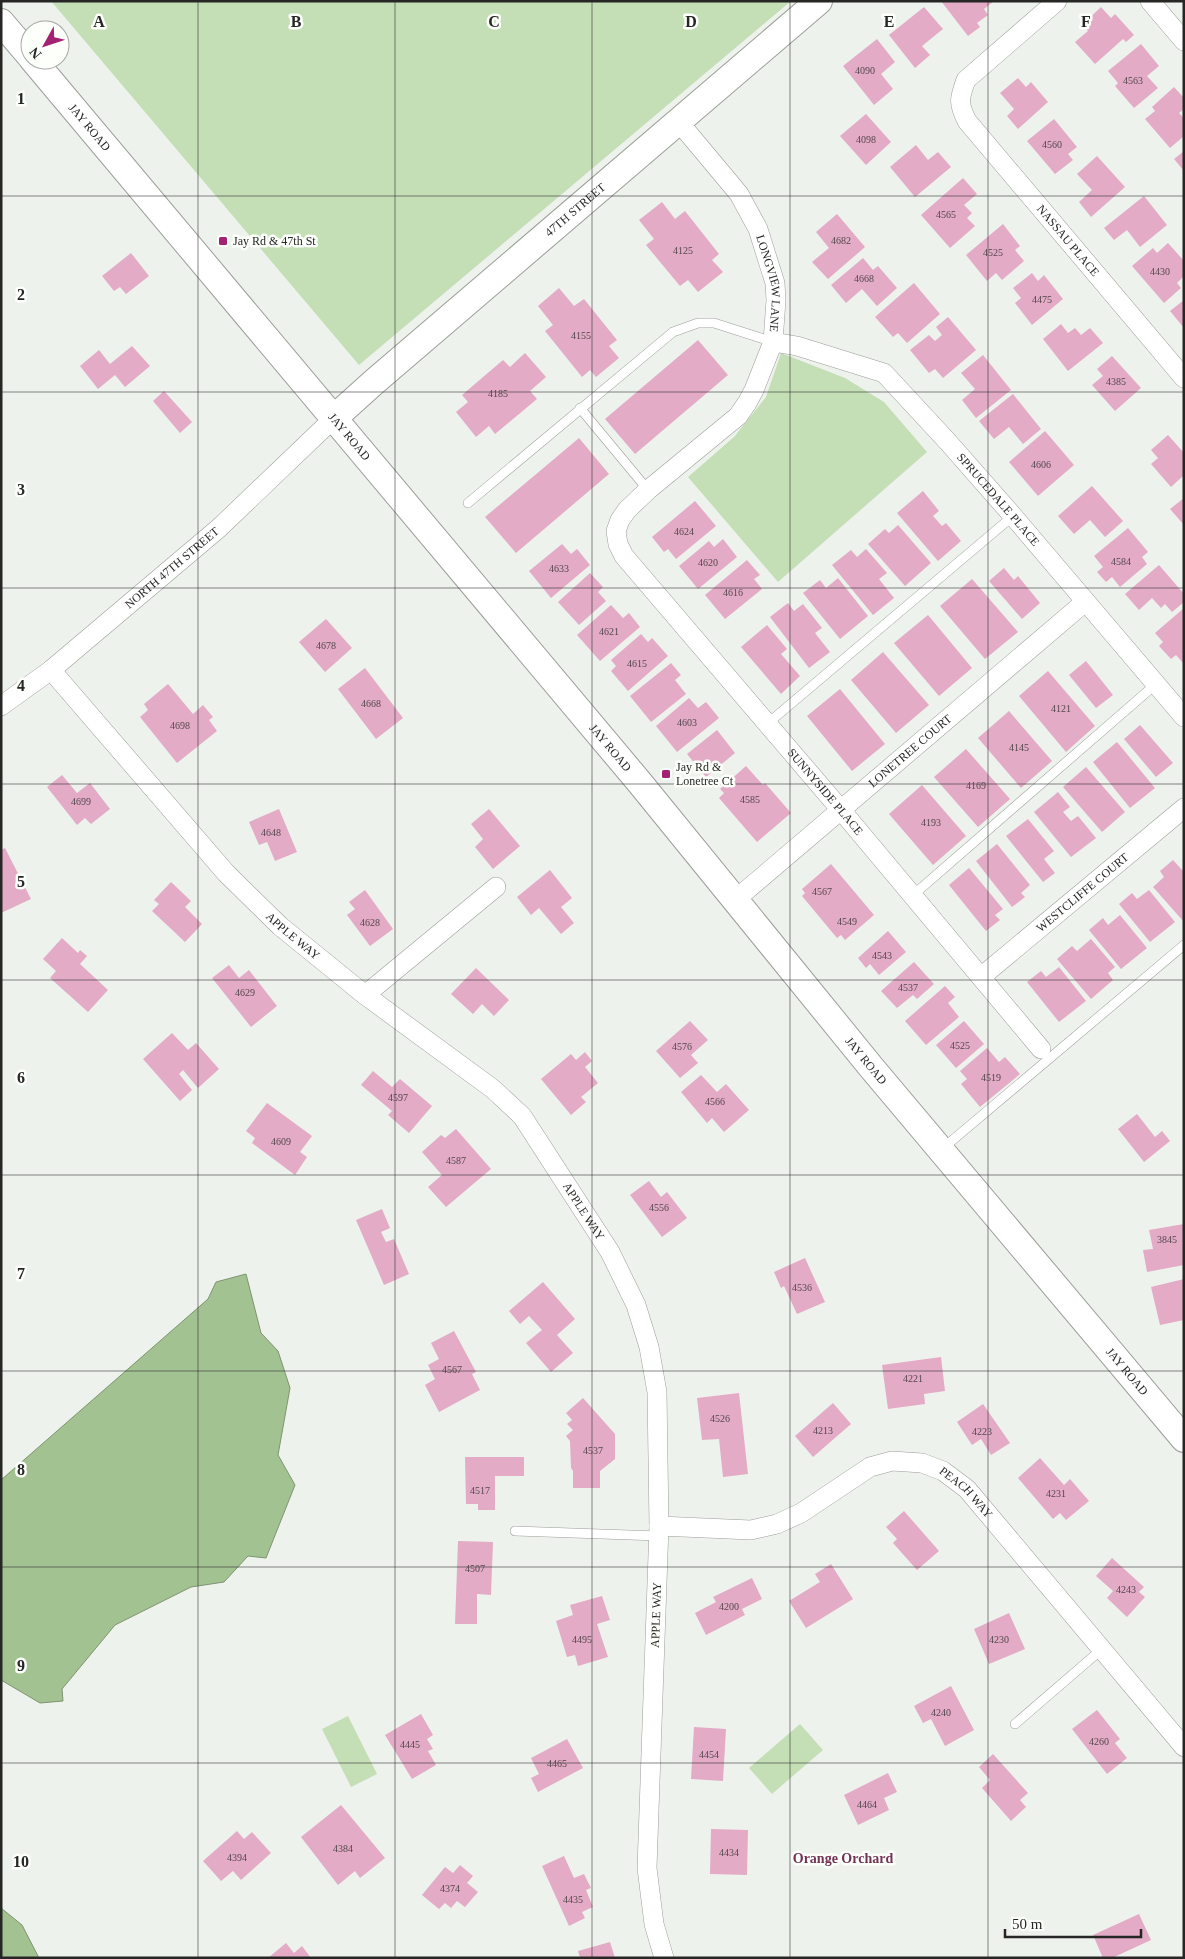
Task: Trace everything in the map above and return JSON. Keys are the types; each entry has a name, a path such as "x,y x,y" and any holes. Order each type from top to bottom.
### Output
{"street":[{"name":"47TH STREET","path":"333,419 381,375 819,1"},
{"name":"NASSAU PLACE","path":"1057,1 966,80 960,98 961,108 966,121 1184,378"},
{"path":"1150,1 1184,41"},
{"path":"1,22 20,44"},
{"name":"JAY ROAD","path":"41,70 640,783 940,1151 1184,1439"},
{"name":"LONGVIEW LANE","path":"616,531 620,520 627,510 648,490 738,416 754,390 773,342 776,300 775,283 758,229 739,194 678,121"},
{"name":"SPRUCEDALE PLACE","path":"773,342 797,346 884,374 948,442 1013,516 1184,717"},
{"name":"NORTH 47TH STREET","path":"1,706 51,670 219,528 333,419"},
{"name":"SUNNYSIDE PLACE","path":"616,531 618,544 624,556 841,810 911,896 1041,1049"},
{"name":"LONETREE COURT","path":"735,900 1085,602"},
{"name":"APPLE WAY","path":"51,670 226,873 280,926 365,995 493,1089 522,1116 610,1252 636,1305 649,1348 657,1392 659,1531 647,1868 654,1924 664,1958"},
{"name":"WESTCLIFFE COURT","path":"981,978 1184,808"},
{"path":"365,995 496,887"},
{"name":"PEACH WAY","path":"659,1531 751,1530 777,1524 801,1512 870,1467 892,1461 922,1463 943,1471 966,1489 1184,1747"}],"lane":[{"path":"468,503 673,332 698,323 714,323 773,342"},
{"path":"580,408 648,490"},
{"path":"767,724 1013,516"},
{"path":"911,896 1156,684"},
{"path":"940,1151 1184,945"},
{"path":"515,1531 659,1531"},
{"path":"1015,1724 1102,1649"}],"shaded area":[{"path":"51,1 791,1 359,365 70,23 70,20 67,20"},
{"path":"781,353 845,378 884,402 927,452 778,582 688,477 734,437 766,397"},
{"path":"246,1274 261,1333 278,1351 290,1388 278,1455 295,1485 266,1558 248,1556 224,1582 191,1587 115,1625 62,1689 63,1701 40,1703 1,1680 1,1480 208,1299 216,1282"},
{"path":"348,1716 377,1774 351,1787 322,1729"},
{"path":"800,1724 823,1750 772,1794 749,1768"},
{"path":"1,1908 22,1925 39,1958 1,1958"}],"building":[{"path":"941,1 994,1 984,9 988,15 977,23 980,27 968,36"},
{"path":"924,7 943,29 922,46 930,55 915,68 889,35"},
{"path":"1101,7 1111,18 1115,14 1134,35 1126,42 1123,39 1095,64 1075,42 1088,31 1082,25"},
{"path":"877,39 895,62 881,74 893,89 874,105 843,66"},
{"path":"1141,44 1159,66 1147,76 1158,88 1134,108 1115,86 1118,83 1108,71"},
{"path":"1018,78 1026,87 1031,82 1048,102 1018,129 1007,116 1014,109 1000,93"},
{"path":"1174,87 1184,98 1184,109 1179,113 1184,118 1184,136 1170,148 1145,119 1155,111 1152,107"},
{"path":"866,114 891,142 866,165 840,136"},
{"path":"1054,119 1077,147 1068,154 1073,160 1055,174 1027,141"},
{"path":"916,145 928,160 938,152 951,167 915,197 890,167"},
{"path":"1184,151 1184,171 1174,159"},
{"path":"1097,156 1125,187 1091,217 1079,202 1092,190 1077,174"},
{"path":"963,178 977,194 964,205 972,213 967,218 975,226 950,248 921,215"},
{"path":"1144,196 1167,225 1140,247 1127,230 1114,240 1104,228"},
{"path":"662,202 675,219 685,211 719,254 712,260 723,272 698,292 688,280 680,286 646,245 654,239 639,220"},
{"path":"837,214 865,247 828,279 812,262 829,248 816,232"},
{"path":"1003,224 1020,246 1015,250 1024,261 1002,280 996,273 987,281 966,255"},
{"path":"1168,243 1184,261 1184,276 1177,283 1181,288 1164,303 1132,266 1153,248 1157,253"},
{"path":"131,253 149,276 126,294 120,287 114,291 102,276"},
{"path":"863,258 873,270 878,266 897,288 877,306 862,289 846,303 831,285"},
{"path":"1032,273 1038,281 1044,275 1063,299 1032,325 1015,303 1021,298 1013,288"},
{"path":"914,283 940,314 907,343 898,333 893,337 875,317"},
{"path":"559,288 574,306 584,299 617,340 609,346 619,358 596,377 590,370 582,377 545,331 553,325 538,306"},
{"path":"1184,300 1184,328 1170,311"},
{"path":"948,317 976,350 943,378 935,369 929,373 910,350 929,335 935,341 942,335 936,327"},
{"path":"1061,324 1068,333 1075,328 1081,335 1090,328 1103,343 1068,371 1043,339"},
{"path":"698,340 728,375 635,454 605,419"},
{"path":"132,346 150,366 125,387 115,375 98,389 80,366 99,350 110,364"},
{"path":"525,353 546,377 530,391 537,399 495,434 489,426 476,437 456,412 468,402 462,395 503,360 510,367"},
{"path":"983,355 1011,390 976,418 962,400 975,389 961,373"},
{"path":"1112,356 1141,388 1115,411 1092,385 1103,376 1097,369"},
{"path":"164,391 192,422 180,433 153,401"},
{"path":"1013,394 1041,429 1023,444 1009,427 994,439 979,421"},
{"path":"1045,431 1074,465 1038,496 1009,462"},
{"path":"1168,435 1184,453 1184,475 1171,487 1151,464 1158,458 1151,450"},
{"path":"579,438 609,474 516,553 485,517"},
{"path":"1092,486 1123,521 1105,537 1090,520 1074,534 1058,516"},
{"path":"923,491 939,511 933,516 942,526 946,523 961,541 938,561 897,513"},
{"path":"1184,498 1184,525 1170,509"},
{"path":"695,501 716,526 676,559 668,549 664,552 652,537"},
{"path":"898,525 931,563 905,586 868,544 885,529 889,533"},
{"path":"1128,528 1148,552 1142,557 1147,564 1120,587 1112,577 1106,582 1097,572 1103,567 1094,556"},
{"path":"723,539 737,557 698,589 679,566 709,541 714,547"},
{"path":"562,544 571,554 577,549 590,565 551,598 529,571"},
{"path":"866,549 887,573 879,579 894,598 873,615 832,565 851,550 857,557"},
{"path":"747,560 760,575 754,579 762,589 725,619 705,595"},
{"path":"1159,565 1184,594 1184,602 1172,612 1165,604 1161,608 1152,598 1139,610 1125,594"},
{"path":"1004,568 1014,580 1018,576 1040,603 1022,619 989,581"},
{"path":"590,573 603,587 598,592 606,601 579,625 558,602"},
{"path":"838,578 868,616 840,639 803,593 820,580 826,588"},
{"path":"972,579 1018,632 985,659 940,606"},
{"path":"788,603 794,611 803,604 822,628 815,633 830,652 809,668 770,617"},
{"path":"611,605 623,618 629,613 640,627 600,661 577,635"},
{"path":"1184,608 1184,664 1176,655 1171,659 1159,646 1163,642 1155,633"},
{"path":"928,615 972,668 939,696 894,643"},
{"path":"326,619 352,648 325,672 299,642"},
{"path":"767,625 787,649 781,654 800,676 781,694 741,647"},
{"path":"641,634 648,642 652,638 668,656 628,691 611,671 616,666 611,660"},
{"path":"883,652 929,705 896,733 851,680"},
{"path":"1086,661 1113,695 1096,708 1069,675"},
{"path":"671,663 681,675 675,680 686,694 651,722 630,696"},
{"path":"365,668 403,718 376,739 338,689"},
{"path":"1048,671 1095,726 1066,752 1019,696"},
{"path":"168,684 193,714 203,705 213,717 209,720 217,731 177,763 140,717 148,710 144,704"},
{"path":"840,689 885,744 852,771 807,716"},
{"path":"689,698 698,708 706,702 719,718 677,752 656,726"},
{"path":"1009,711 1052,761 1021,788 978,738"},
{"path":"1140,725 1173,763 1156,777 1124,739"},
{"path":"717,730 735,753 706,777 687,754"},
{"path":"1117,742 1155,788 1130,808 1093,762"},
{"path":"966,749 1010,799 978,827 934,777"},
{"path":"746,766 763,785 765,783 791,813 757,842 719,798 724,793 720,789"},
{"path":"1086,767 1125,812 1102,832 1063,787"},
{"path":"62,775 77,793 90,783 110,809 91,824 85,818 77,825 47,787"},
{"path":"922,785 966,836 933,865 889,814"},
{"path":"1058,792 1070,807 1063,812 1071,821 1078,816 1096,838 1071,857 1034,812"},
{"path":"279,809 297,852 275,861 267,842 259,845 249,822"},
{"path":"489,809 520,846 493,869 475,847 483,839 471,824"},
{"path":"1028,819 1054,851 1044,859 1055,873 1043,882 1006,836"},
{"path":"997,844 1030,885 1021,893 1025,897 1012,907 976,861"},
{"path":"5,848 31,899 1,913 1,850"},
{"path":"1173,860 1184,872 1184,922 1153,887 1164,877 1160,871"},
{"path":"831,864 874,915 845,940 841,935 837,938 802,896 805,893 802,889"},
{"path":"969,868 1003,909 995,915 1000,920 986,931 949,885"},
{"path":"550,870 572,898 561,907 574,923 561,934 539,908 531,915 517,897"},
{"path":"171,882 191,901 185,907 202,924 185,942 152,911 159,904 154,900"},
{"path":"365,890 393,929 370,946 347,915 355,909 349,902"},
{"path":"1149,890 1175,922 1150,942 1119,904 1132,893 1137,899"},
{"path":"1120,915 1147,948 1121,969 1089,930 1103,918 1108,925"},
{"path":"888,931 906,952 879,975 870,964 866,968 858,958"},
{"path":"62,938 78,953 80,950 87,956 80,964 108,990 88,1012 50,978 56,971 43,959"},
{"path":"1091,939 1115,967 1108,973 1113,980 1091,999 1057,959 1072,946 1077,951"},
{"path":"914,962 934,984 917,999 913,995 897,1008 881,991"},
{"path":"229,965 239,978 249,970 277,1006 251,1027 212,978"},
{"path":"1059,967 1086,1001 1059,1022 1027,982 1041,971 1046,977"},
{"path":"476,968 509,1000 494,1016 482,1004 473,1014 451,994"},
{"path":"945,986 955,997 948,1003 959,1017 926,1045 905,1021"},
{"path":"690,1021 708,1040 691,1055 698,1063 680,1078 656,1051"},
{"path":"964,1021 984,1044 956,1068 936,1045"},
{"path":"172,1033 188,1050 196,1043 219,1069 198,1088 183,1070 179,1074 192,1090 180,1101 143,1059"},
{"path":"987,1048 999,1062 1005,1057 1020,1074 980,1107 961,1084 967,1079 960,1071"},
{"path":"585,1052 592,1061 585,1067 598,1083 581,1097 586,1102 571,1115 541,1079 571,1054 576,1060"},
{"path":"373,1071 392,1087 400,1079 432,1106 409,1133 388,1115 392,1111 361,1085"},
{"path":"701,1075 717,1092 726,1084 749,1110 724,1132 712,1118 707,1123 681,1092"},
{"path":"267,1103 312,1136 300,1152 307,1157 295,1175 252,1143 255,1138 246,1131"},
{"path":"1137,1114 1155,1137 1162,1131 1170,1141 1144,1162 1118,1129"},
{"path":"456,1129 491,1169 446,1207 428,1187 442,1175 422,1152 441,1135 445,1138"},
{"path":"649,1181 661,1197 667,1192 687,1218 662,1237 630,1195"},
{"path":"382,1209 390,1228 381,1232 386,1242 394,1239 409,1274 384,1285 356,1220"},
{"path":"1184,1224 1184,1265 1147,1272 1143,1250 1153,1249 1149,1230"},
{"path":"805,1258 825,1302 797,1314 784,1286 781,1288 774,1272"},
{"path":"1184,1279 1184,1320 1160,1325 1151,1287"},
{"path":"543,1282 575,1319 557,1335 573,1353 551,1372 526,1343 542,1330 529,1316 520,1324 509,1311"},
{"path":"454,1331 476,1372 472,1374 480,1390 439,1412 425,1385 435,1379 428,1365 439,1359 431,1343"},
{"path":"941,1357 945,1391 924,1394 925,1404 888,1409 882,1365"},
{"path":"739,1393 748,1474 723,1477 719,1439 702,1440 697,1398"},
{"path":"583,1398 615,1434 615,1459 600,1471 600,1488 573,1488 570,1441 566,1436 573,1430 567,1424 572,1420 566,1413"},
{"path":"833,1403 851,1424 813,1457 795,1436"},
{"path":"983,1404 1010,1443 991,1455 981,1439 972,1445 957,1422"},
{"path":"465,1457 524,1457 524,1476 495,1476 495,1510 478,1510 478,1504 466,1504"},
{"path":"1040,1458 1064,1485 1070,1479 1089,1501 1066,1520 1060,1513 1053,1519 1018,1478"},
{"path":"904,1511 939,1551 917,1570 893,1543 897,1539 886,1527"},
{"path":"458,1541 493,1542 491,1595 477,1594 477,1624 455,1624"},
{"path":"1112,1558 1144,1587 1139,1592 1145,1597 1127,1617 1107,1598 1113,1591 1096,1576"},
{"path":"831,1564 853,1599 806,1628 789,1601 820,1582 815,1574"},
{"path":"752,1578 762,1599 742,1609 745,1615 706,1635 695,1613 716,1602 713,1597"},
{"path":"602,1596 610,1620 597,1624 608,1657 578,1666 575,1655 567,1657 556,1621 573,1615 570,1605"},
{"path":"1009,1613 1025,1649 989,1664 974,1629"},
{"path":"951,1686 974,1730 945,1746 931,1719 923,1723 914,1706"},
{"path":"1097,1710 1120,1739 1115,1743 1127,1758 1107,1774 1072,1729"},
{"path":"421,1714 433,1735 427,1739 433,1749 428,1751 436,1765 412,1779 385,1735"},
{"path":"694,1727 726,1729 723,1781 691,1779"},
{"path":"567,1739 583,1768 538,1792 531,1778 539,1774 531,1758"},
{"path":"993,1754 1028,1793 1020,1800 1026,1807 1011,1821 982,1788 990,1780 979,1767"},
{"path":"888,1773 897,1792 884,1798 889,1810 858,1825 844,1795"},
{"path":"341,1805 385,1858 360,1878 355,1871 338,1885 301,1837"},
{"path":"711,1829 748,1830 747,1875 710,1874"},
{"path":"237,1831 244,1839 252,1832 271,1853 241,1880 233,1871 221,1881 203,1861"},
{"path":"564,1856 574,1878 584,1874 591,1888 586,1890 593,1907 582,1912 585,1918 569,1926 542,1866"},
{"path":"460,1865 473,1876 467,1883 478,1892 465,1907 457,1901 451,1908 445,1903 439,1909 422,1895 445,1867 453,1873"},
{"path":"1139,1914 1151,1940 1112,1958 1103,1958 1093,1935"},
{"path":"610,1942 615,1958 580,1958 578,1951"},
{"path":"286,1943 294,1953 302,1946 311,1958 268,1958"}],"place":[{"name":"Jay Rd & 47th St","path":"223,241"},
{"name":"Jay Rd & Lonetree Ct","path":"666,774"}],"district":[{"name":"Orange Orchard","path":"843,1858"}]}
